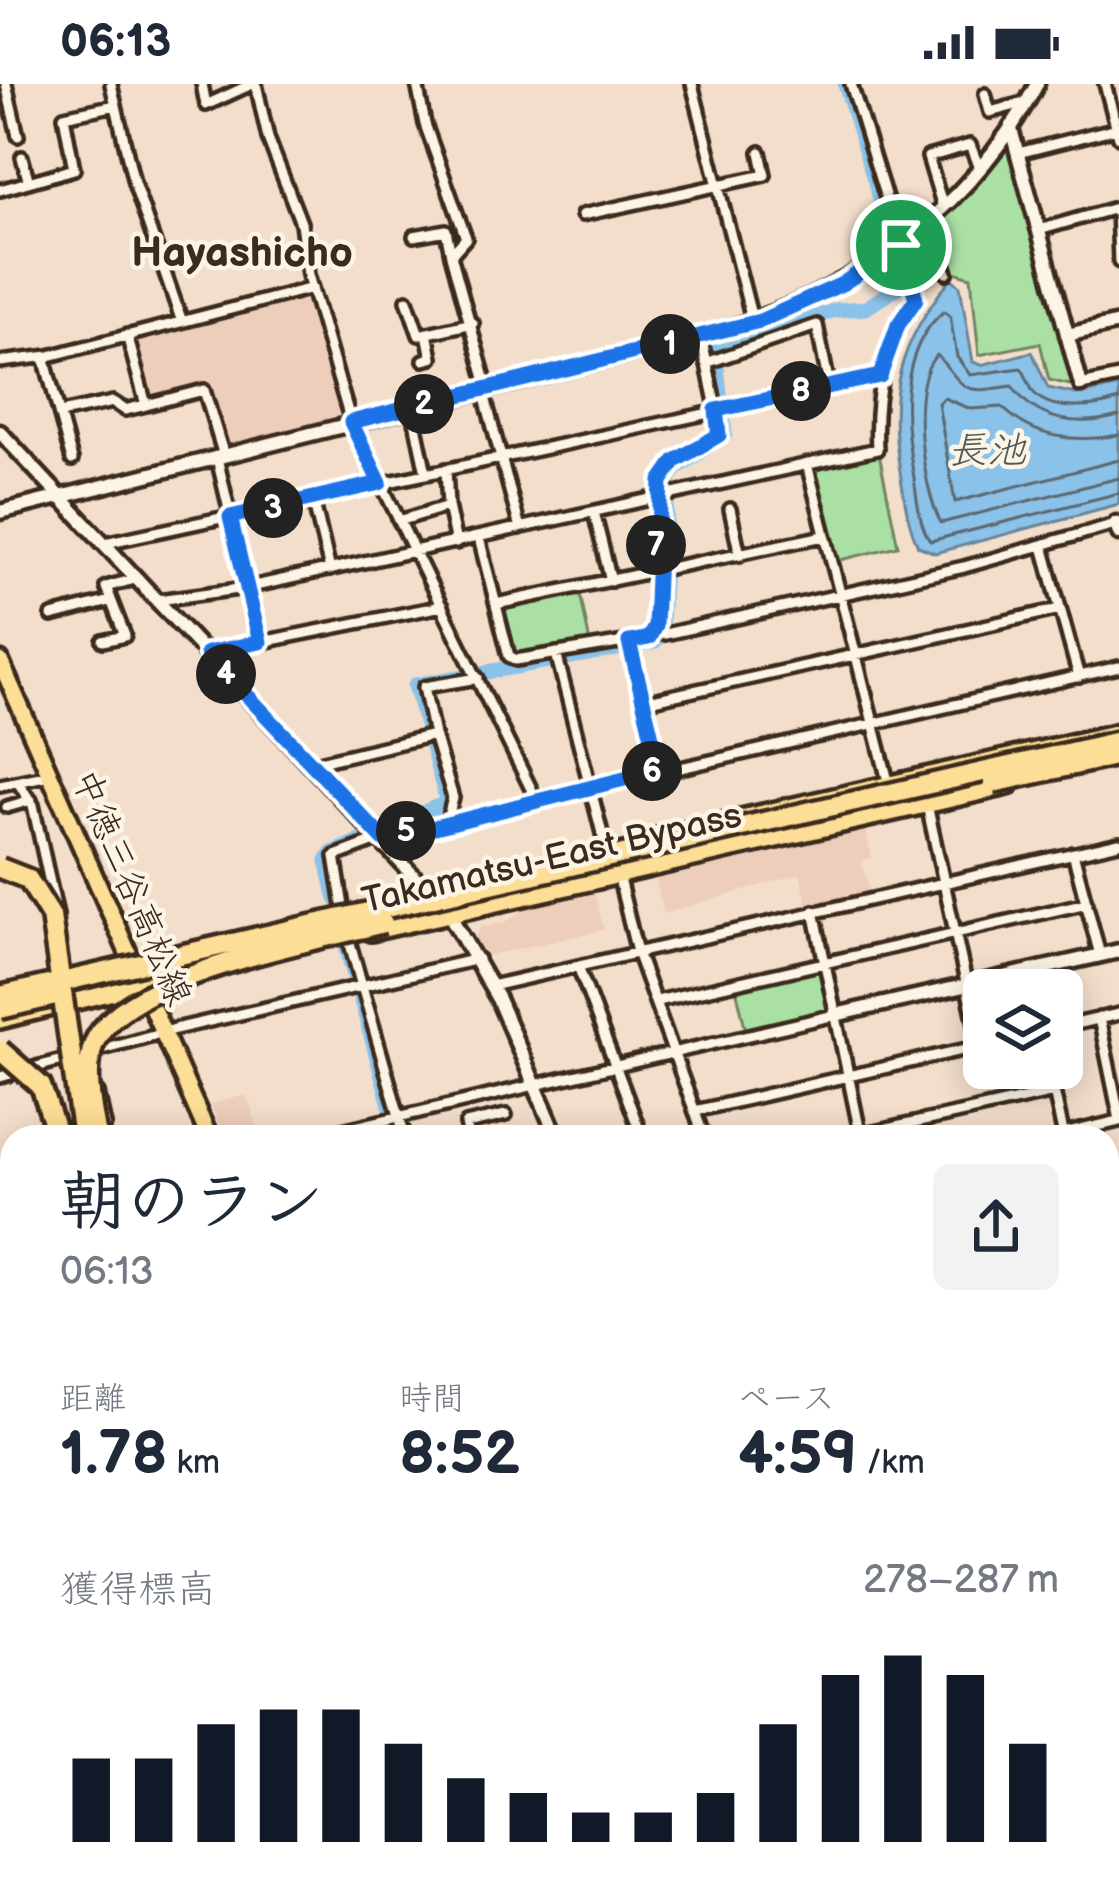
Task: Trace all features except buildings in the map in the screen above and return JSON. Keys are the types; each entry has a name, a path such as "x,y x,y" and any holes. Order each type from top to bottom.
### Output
{"highway":[{"path":"0,993 1119,741"},
{"path":"0,1009 1119,758"},
{"path":"0,865 28,879 51,916 77,1125"},
{"path":"0,880 33,904 48,944 77,1125"},
{"path":"103,1125 92,1048 115,1015 187,978 385,922"},
{"path":"0,980 50,985"},
{"path":"0,1050 41,1086 51,1125"}],"main road":[{"name":"中徳三谷高松線","path":"0,662 203,1125"},
{"name":"Takamatsu-East Bypass","path":"0,993 1119,732"},
{"name":"Takamatsu-East Bypass","path":"0,1020 1119,758"}],"street":[{"path":"6,84 19,136"},
{"path":"111,84 134,183 181,319"},
{"path":"202,84 206,105 254,84 268,138 302,223 312,287 351,422 536,800"},
{"path":"417,84 425,124 466,238 451,255"},
{"path":"692,84 753,322"},
{"path":"158,600 246,588 877,448 880,376 898,325 916,299 851,84"},
{"path":"0,512 753,322 842,284 931,220 1011,129 1037,84"},
{"path":"1018,153 1118,132 1111,91"},
{"path":"985,94 990,112 1027,102"},
{"path":"0,190 74,169 64,116 116,105"},
{"path":"1011,129 1081,385 1119,377"},
{"path":"943,208 924,159 968,140 979,169"},
{"path":"582,215 764,175 760,152"},
{"path":"22,157 28,179"},
{"path":"1039,230 1118,207 1119,262"},
{"path":"931,220 947,273"},
{"path":"414,236 446,230 466,320 472,323"},
{"path":"0,362 49,356 181,319 191,322 312,287"},
{"path":"407,300 419,335 472,323"},
{"path":"472,323 520,528"},
{"path":"1067,335 1119,323"},
{"path":"711,361 817,325 829,385"},
{"path":"424,360 432,358 427,333"},
{"path":"127,335 146,404"},
{"path":"657,634 668,467 719,435 720,409 701,336"},
{"path":"49,356 45,361 72,460"},
{"path":"105,543 880,376"},
{"path":"61,413 112,402 125,410 204,390 260,642"},
{"path":"412,407 426,473"},
{"path":"0,432 449,914 478,959 552,1125"},
{"path":"807,464 894,812"},
{"path":"446,469 456,543"},
{"path":"313,499 330,570"},
{"path":"399,521 448,506"},
{"path":"730,509 740,555"},
{"path":"594,512 611,581"},
{"path":"479,538 509,656 557,657 630,645 657,634 840,596 1118,526"},
{"path":"496,604 824,536"},
{"path":"1043,546 1079,676"},
{"path":"103,641 124,636 106,587 138,578"},
{"path":"52,616 110,601"},
{"path":"207,653 442,606"},
{"path":"644,703 1060,609"},
{"path":"630,645 660,770"},
{"path":"557,657 606,849"},
{"path":"344,913 334,856 380,836 1119,667"},
{"path":"447,820 453,798 430,736 424,687 476,674"},
{"path":"311,764 430,736"},
{"path":"0,785 50,775"},
{"path":"19,784 31,800 69,976"},
{"path":"7,807 31,800"},
{"path":"927,804 963,969"},
{"path":"491,986 1119,843"},
{"path":"1073,853 1100,955"},
{"path":"0,865 36,881 56,909"},
{"path":"618,874 637,952 699,1125"},
{"path":"657,1001 1087,903"},
{"path":"814,911 855,1125"},
{"path":"348,937 357,988 399,1125"},
{"path":"1042,969 1119,951"},
{"path":"0,1077 160,1033 478,959"},
{"path":"578,966 637,1125"},
{"path":"357,1125 963,988"},
{"path":"1083,1022 1119,1014"},
{"path":"1099,1018 1114,1069 1119,1118"},
{"path":"694,1111 963,1049"},
{"path":"89,1053 102,1125"},
{"path":"1053,1089 1062,1125"},
{"path":"906,1125 1054,1092"},
{"path":"466,1125 506,1115"},
{"path":"0,1826 0,1840"}],"shaded area":[{"path":"308,293 342,406 336,420 226,450 205,385 148,401 130,337 176,323 180,330 194,327"},
{"path":"866,831 872,858 862,861 870,894 808,908 800,874 663,914 656,880"},
{"path":"595,894 604,930 486,956 475,938 480,928 505,922 527,908"},
{"path":"247,1095 257,1125 220,1125 210,1104"}],"green space":[{"path":"1008,146 1074,386 1049,380 1040,343 979,355 971,277 948,270 935,225"},
{"path":"879,454 898,546 837,561 813,471"},
{"path":"580,593 590,643 516,655 503,607"},
{"path":"820,970 829,1012 746,1031 736,988"}],"water":[{"name":"長池","path":"951,278 960,286 973,362 981,365 1032,352 1048,388 1080,395 1119,386 1119,504 935,553 918,546 900,471 897,390 909,346"}],"waterway":[{"path":"845,84 886,218"},
{"path":"336,899 327,860 332,853 447,802 415,685 655,642 661,625 668,480 678,467 725,435 715,350 836,310 866,308 904,283 897,256"},
{"path":"347,950 396,1125"}],"district":[{"name":"Hayashicho","path":"242,253"}],"route":[{"path":"901,245 916,299 898,325 880,376 716,410 721,431 716,439 675,461 661,481 655,626 649,638 629,642 660,770 384,840 207,653 260,642 230,517 380,483 351,422 760,321 842,284 901,245"}]}
